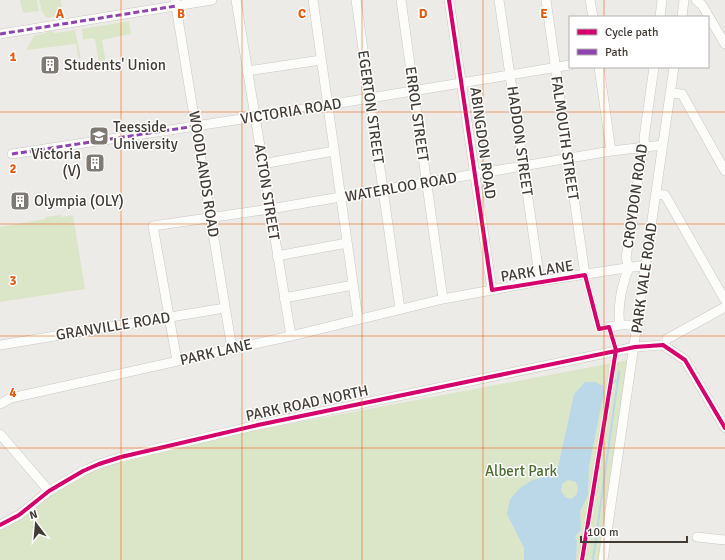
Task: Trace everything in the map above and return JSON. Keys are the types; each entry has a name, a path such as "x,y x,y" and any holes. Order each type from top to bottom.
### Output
{"street":[{"path":"0,34 176,3 212,0"},
{"name":"ACTON STREET","path":"236,0 291,336"},
{"path":"312,0 358,319"},
{"name":"EGERTON STREET","path":"356,0 400,309"},
{"name":"ERROL STREET","path":"401,0 443,299"},
{"name":"ABINGDON ROAD","path":"449,0 492,290"},
{"name":"HADDON STREET","path":"499,0 540,281"},
{"name":"FALMOUTH STREET","path":"546,0 585,275"},
{"path":"590,0 593,16"},
{"path":"660,16 662,0"},
{"path":"682,16 684,0"},
{"path":"696,0 702,5 708,16"},
{"name":"WOODLANDS ROAD","path":"176,3 232,348"},
{"path":"709,17 725,44"},
{"path":"247,71 321,60"},
{"name":"VICTORIA ROAD","path":"12,154 255,117 569,65"},
{"path":"600,68 611,151"},
{"name":"CROYDON ROAD","path":"620,324 618,318 625,277 629,268 626,258 642,155 645,148 644,138 654,68"},
{"name":"PARK VALE ROAD","path":"603,560 674,68"},
{"path":"671,93 682,94 725,171"},
{"name":"WATERLOO ROAD","path":"169,317 153,226 270,209 611,151 663,145"},
{"path":"262,164 334,151"},
{"path":"656,194 665,196 725,300"},
{"path":"277,256 347,243"},
{"name":"PARK LANE","path":"0,404 10,398 291,336 443,299 540,281 646,265"},
{"path":"284,298 353,285"},
{"path":"667,339 725,307"},
{"name":"GRANVILLE ROAD","path":"0,345 225,308"},
{"path":"169,317 177,361"},
{"path":"610,327 620,324 638,325"},
{"name":"PARK ROAD NORTH","path":"0,524 19,515 49,491 83,471 121,457 258,425 635,346 663,345 685,360 725,428"},
{"path":"0,434 49,491"},
{"path":"697,537 725,540"}],"green space":[{"path":"20,0 37,0 39,11 23,13"},
{"path":"39,0 61,0 63,15 46,18 42,12"},
{"path":"129,21 131,34 102,40 106,63 99,64 95,39 91,38 83,40 82,29"},
{"path":"75,30 81,58 78,58 76,44 26,50 34,36 51,31 55,33"},
{"path":"61,215 62,217 73,215 85,289 0,302 0,227"},
{"name":"Albert Park","path":"628,360 599,560 0,560 0,528 20,517 95,461"}],"water":[{"path":"585,382 595,382 603,386 604,392 589,466 588,495 580,511 581,530 575,537 577,541 576,560 524,560 524,548 507,514 510,499 520,488 531,481 557,472 574,394","holes":["568,480 576,482 578,488 577,494 571,499 565,497 561,491 562,484"]}],"waterway":[{"path":"593,560 619,372"},
{"path":"613,382 618,380"}],"marked path":[{"path":"0,34 176,6"},
{"path":"12,154 196,126"}],"cycle path":[{"path":"449,0 492,290 585,275 599,329 609,327 616,350 582,560"},
{"path":"0,525 19,515 49,491 83,471 121,457 258,425 635,347 663,345 685,360 725,428"}],"place":[{"name":"Students' Union","path":"50,65"},
{"name":"Teesside University","path":"99,136"},
{"name":"Victoria (V)","path":"95,163"},
{"name":"Olympia (OLY)","path":"20,201"}]}
